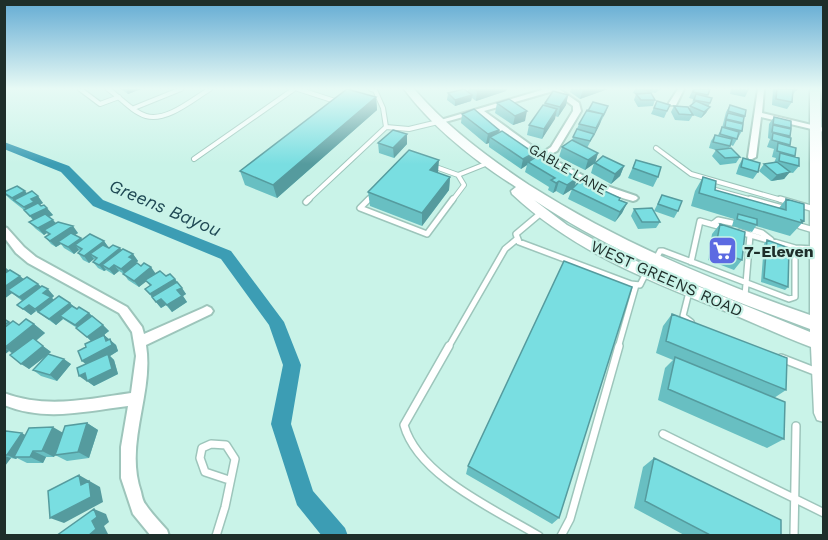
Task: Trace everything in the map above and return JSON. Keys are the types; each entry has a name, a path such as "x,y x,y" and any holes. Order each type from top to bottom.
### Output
{"main road":[{"name":"WEST GREENS ROAD","path":"431,114 492,166 541,213 589,243 651,266 746,290 821,335"},
{"path":"819,126 820,211 817,250 824,413"},
{"name":"WEST GREENS ROAD","path":"492,166 690,291 821,335"}],"street":[{"path":"438,122 464,114"},
{"name":"GABLE LANE","path":"484,114 542,156 602,190 633,198"},
{"path":"542,156 554,149 575,114"},
{"path":"752,157 758,114"},
{"path":"771,114 819,126"},
{"path":"4,230 20,250 32,260 123,310 134,321 142,341 141,364 127,448 129,487 137,508 160,536"},
{"path":"142,341 207,311"},
{"path":"4,399 15,404 40,409 135,399"}],"lane":[{"path":"143,114 147,117 159,117 164,114"},
{"path":"194,159 258,114"},
{"path":"384,114 386,127"},
{"path":"306,202 386,127 409,129 438,122"},
{"path":"656,148 691,174 820,211"},
{"path":"429,165 458,175 492,166"},
{"path":"377,191 360,208 427,234 464,185 458,175"},
{"path":"704,186 788,210"},
{"path":"719,201 720,191"},
{"path":"765,204 765,214"},
{"path":"517,239 516,234 541,213"},
{"path":"799,213 800,226 817,231"},
{"path":"713,224 718,220 732,224"},
{"path":"691,262 699,222 751,232 795,248 817,250"},
{"path":"746,290 751,232"},
{"path":"517,239 636,285 640,285 661,250 691,262 746,290 789,299 795,297 795,248"},
{"path":"517,239 505,249 404,425 404,433 406,440 431,468 539,536"},
{"path":"561,536 570,519 636,285"},
{"path":"690,291 683,316 687,321 698,325"},
{"path":"776,356 821,373"},
{"path":"794,536 796,426"},
{"path":"663,434 824,513"},
{"path":"216,536 225,514 231,489 229,480 235,459 226,445 216,442 205,445 198,458 205,472 229,480"}],"building":[{"path":"314,114 356,114 273,185 240,171"},
{"path":"462,114 480,114 499,130 488,134"},
{"path":"537,114 554,114 544,129 529,125"},
{"path":"585,114 603,114 596,128 579,124"},
{"path":"728,114 744,117 743,123 726,119"},
{"path":"774,117 791,121 791,128 773,124"},
{"path":"726,120 743,124 742,131 725,127"},
{"path":"773,125 791,129 790,136 772,132"},
{"path":"722,127 739,132 737,139 720,134"},
{"path":"577,129 594,134 590,141 573,137"},
{"path":"393,130 407,134 393,148 378,143"},
{"path":"502,131 534,153 523,159 490,137"},
{"path":"773,133 791,138 790,145 772,140"},
{"path":"715,135 732,139 730,146 713,142"},
{"path":"572,140 598,153 588,160 562,147"},
{"path":"778,143 796,148 795,156 777,151"},
{"path":"731,148 740,157 725,158 716,150"},
{"path":"409,150 439,160 430,170 450,177 422,213 368,192"},
{"path":"780,153 799,158 799,166 779,161"},
{"path":"539,155 577,178 567,185 551,180 555,178 528,162"},
{"path":"603,156 624,166 615,174 595,163"},
{"path":"743,158 760,163 758,172 741,167"},
{"path":"636,160 661,167 658,177 633,168"},
{"path":"777,162 790,172 777,175 764,164"},
{"path":"703,177 716,181 715,190 786,210 786,199 804,204 804,221 801,220 802,223 699,193"},
{"path":"581,180 627,203 620,212 572,189"},
{"path":"17,186 25,191 12,198 4,193 4,192"},
{"path":"32,191 38,196 31,199 34,202 24,207 14,200"},
{"path":"662,195 682,201 678,211 658,204"},
{"path":"38,203 47,208 30,216 24,210"},
{"path":"652,208 660,222 642,222 634,209"},
{"path":"45,214 53,220 38,228 29,222"},
{"path":"738,214 757,219 757,225 737,219"},
{"path":"58,222 73,226 50,241 45,237 50,234 44,230"},
{"path":"720,224 745,232 742,260 715,251"},
{"path":"71,233 81,238 68,247 58,242"},
{"path":"90,234 104,241 84,256 78,253 82,249 75,245"},
{"path":"767,240 789,248 788,287 764,278"},
{"path":"103,245 109,248 113,245 120,248 99,265 93,262 97,258 90,254"},
{"path":"123,249 133,254 129,257 133,259 121,269 114,265 109,269 102,265"},
{"path":"564,261 632,287 559,518 468,466"},
{"path":"137,263 141,266 144,263 151,267 134,281 123,274"},
{"path":"10,270 20,276 4,287 4,274"},
{"path":"160,271 166,276 170,274 175,279 150,294 145,289 151,285 145,280"},
{"path":"27,277 38,284 19,297 8,290"},
{"path":"177,282 182,288 177,290 182,296 167,305 161,299 156,302 152,297"},
{"path":"42,286 48,289 43,293 51,297 35,309 29,305 23,309 17,305"},
{"path":"59,296 70,303 49,319 38,312"},
{"path":"72,306 89,313 75,325 60,316"},
{"path":"672,314 787,358 786,390 666,341"},
{"path":"92,316 103,325 87,337 76,328"},
{"path":"26,319 34,324 4,348 4,328 13,321 19,325"},
{"path":"104,335 106,341 110,339 112,345 82,361 78,351 86,347 85,344"},
{"path":"33,338 43,346 21,364 10,355"},
{"path":"48,354 64,359 50,375 33,370"},
{"path":"108,354 112,369 87,381 85,373 79,376 77,368"},
{"path":"675,357 785,402 784,439 668,389"},
{"path":"87,423 78,452 55,455 65,426"},
{"path":"53,427 42,451 33,451 30,457 14,457 29,428"},
{"path":"6,431 22,433 7,455 4,455 4,433"},
{"path":"654,458 781,520 781,536 712,536 645,501"},
{"path":"79,475 81,485 89,481 91,497 50,518 48,491"},
{"path":"94,509 97,517 92,521 96,529 88,536 56,536"}],"waterway":[{"name":"Greens Bayou","path":"4,145 65,169 98,203 226,255 276,322 292,365 281,424 305,497 337,536"}],"place":[{"name":"7-Eleven","path":"723,251"}]}
